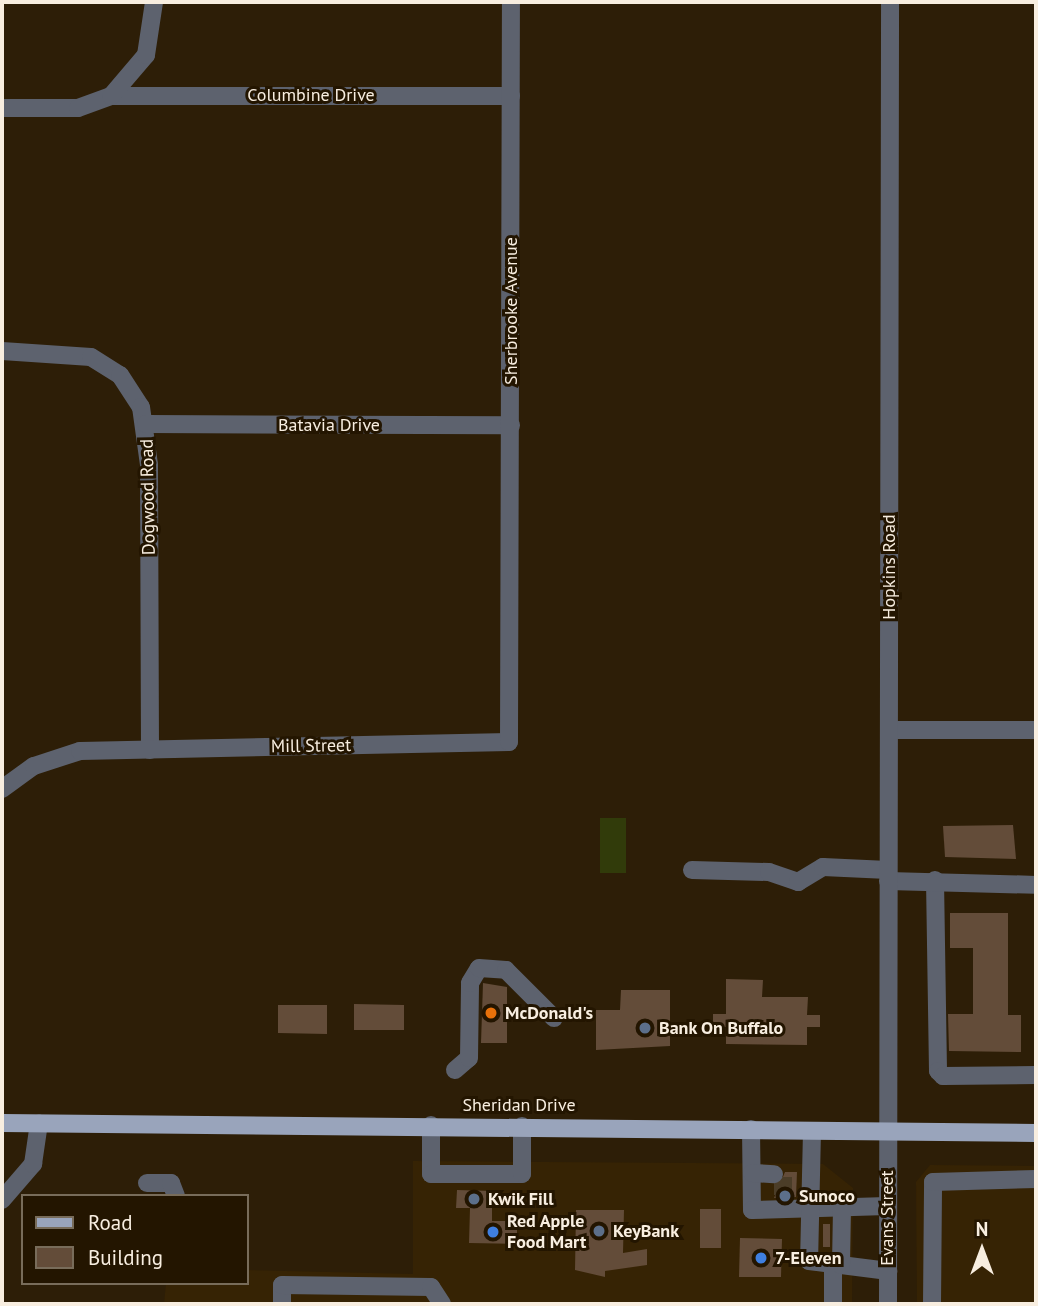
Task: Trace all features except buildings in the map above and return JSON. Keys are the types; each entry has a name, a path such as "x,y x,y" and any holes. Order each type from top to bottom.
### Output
{"main road":[{"name":"Sheridan Drive","path":"2,1123 431,1125 1036,1133"}],"street":[{"path":"2,108 78,108 111,96 146,55 154,2"},
{"name":"Sherbrooke Avenue","path":"509,620 511,2"},
{"name":"Hopkins Road","path":"887,1132 890,2"},
{"name":"Columbine Drive","path":"111,96 511,96"},
{"name":"Dogwood Road","path":"2,351 91,357 126,383 146,424 150,750"},
{"name":"Batavia Drive","path":"146,424 511,425"},
{"name":"Mill Street","path":"2,789 56,757 150,750 509,742 509,620"},
{"path":"889,730 1036,730"},
{"path":"692,870 769,872 798,882 823,867 935,880 1036,885"},
{"path":"935,880 937,1071 943,1076 1036,1075"},
{"path":"455,1070 469,1058 470,983 479,968 506,970 554,1017"},
{"path":"2,1200 33,1164 39,1123"},
{"path":"431,1125 431,1174 522,1174 522,1126"},
{"path":"751,1129 752,1210 887,1206"},
{"path":"812,1131 804,1180 810,1210 809,1261 888,1271"},
{"name":"Evans Street","path":"887,1132 888,1304"},
{"path":"752,1179 774,1180"},
{"path":"932,1304 933,1182 1036,1179"},
{"path":"147,1183 175,1184 176,1194"},
{"path":"832,1304 842,1208"},
{"path":"282,1304 282,1285 431,1287 442,1304"}],"shaded area":[{"path":"413,1161 823,1164 853,1188 852,1304 164,1304 166,1285 248,1285 248,1270 413,1274"},
{"path":"930,1165 1036,1166 1036,1304 917,1304 916,1182"}],"green space":[{"path":"600,818 626,818 626,873 600,873"}],"tunnel":[{"path":"774,1186 797,1186"}],"place":[{"name":"McDonald's","path":"491,1013"},
{"name":"Bank On Buffalo","path":"645,1028"},
{"name":"Sunoco","path":"785,1196"},
{"name":"Kwik Fill","path":"474,1199"},
{"name":"KeyBank","path":"599,1231"},
{"name":"Red Apple Food Mart","path":"493,1232"},
{"name":"7-Eleven","path":"761,1258"}]}
